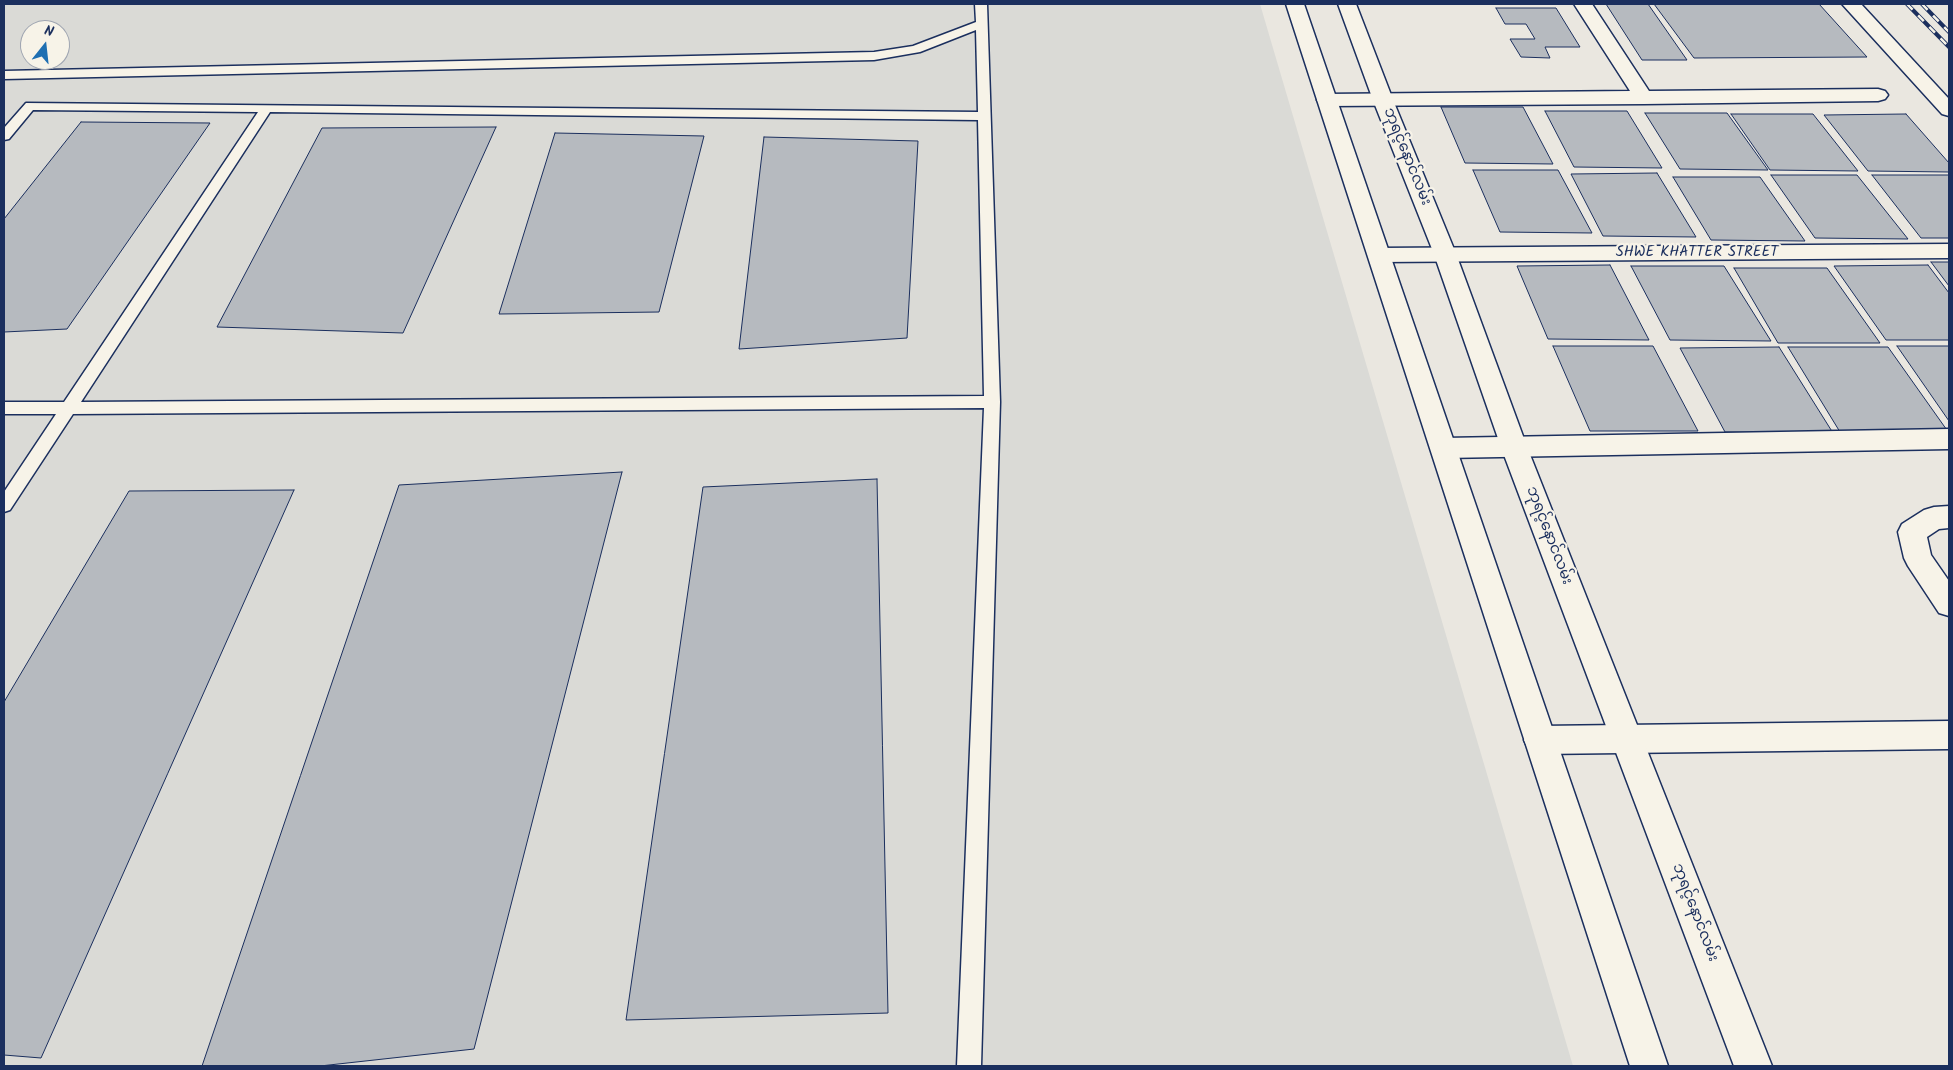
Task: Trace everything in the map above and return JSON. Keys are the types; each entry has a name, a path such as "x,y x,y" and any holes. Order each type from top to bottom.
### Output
{"street":[{"path":"1295,4 1649,1066"},
{"name":"ဘုရင့်နောင်လမ်း","path":"1347,4 1383,100 1445,254 1514,447 1753,1066"},
{"path":"1583,4 1644,98"},
{"path":"1852,4 1949,110"},
{"path":"1327,100 1878,95"},
{"name":"SHWE KHATTER STREET","path":"1379,255 1949,251"},
{"path":"1444,448 1949,439"},
{"path":"1949,517 1934,518 1912,532 1918,558 1949,604"},
{"path":"1540,740 1949,735"}],"lane":[{"path":"969,1066 992,402 981,4"},
{"path":"4,75 874,56 916,49 981,24"},
{"path":"4,136 30,106 984,116"},
{"path":"4,504 266,109"},
{"path":"4,408 992,402"}],"shaded area":[{"path":"4,4 1260,4 1573,1066 4,1066"}],"building":[{"path":"1606,4 1648,4 1687,60 1642,60"},
{"path":"1654,4 1819,4 1867,57 1694,58"},
{"path":"1496,8 1556,8 1580,47 1545,47 1550,58 1521,57 1510,39 1535,39 1526,24 1505,24"},
{"path":"1441,107 1523,107 1553,164 1465,163"},
{"path":"1545,111 1627,111 1662,168 1574,167"},
{"path":"1645,113 1727,113 1768,170 1680,169"},
{"path":"1731,114 1813,114 1858,171 1770,170"},
{"path":"1906,114 1949,163 1949,172 1868,171 1824,115"},
{"path":"81,122 210,123 67,329 4,332 4,219"},
{"path":"496,127 403,333 217,327 322,128"},
{"path":"555,133 704,136 659,312 499,314"},
{"path":"764,137 918,141 907,338 739,349"},
{"path":"1473,170 1558,170 1592,233 1500,232"},
{"path":"1657,173 1696,237 1603,236 1571,174"},
{"path":"1771,175 1857,175 1908,239 1815,238"},
{"path":"1872,175 1949,175 1949,238 1921,238"},
{"path":"1673,177 1760,177 1805,241 1711,240"},
{"path":"1931,262 1949,262 1949,286"},
{"path":"1610,265 1649,340 1548,339 1517,266"},
{"path":"1928,265 1949,293 1949,340 1886,340 1834,266"},
{"path":"1631,266 1724,266 1771,341 1670,340"},
{"path":"1734,268 1827,268 1880,343 1778,343"},
{"path":"1553,346 1653,346 1698,431 1590,431"},
{"path":"1897,346 1949,346 1949,421"},
{"path":"1779,347 1833,433 1725,432 1680,348"},
{"path":"1788,347 1888,347 1949,433 1840,432"},
{"path":"622,472 474,1049 320,1066 202,1066 399,485"},
{"path":"877,479 888,1013 626,1020 703,487"},
{"path":"294,490 41,1058 4,1055 4,702 129,491"}],"railway":[{"path":"1907,4 1949,47"},
{"path":"1922,4 1949,32"}]}
